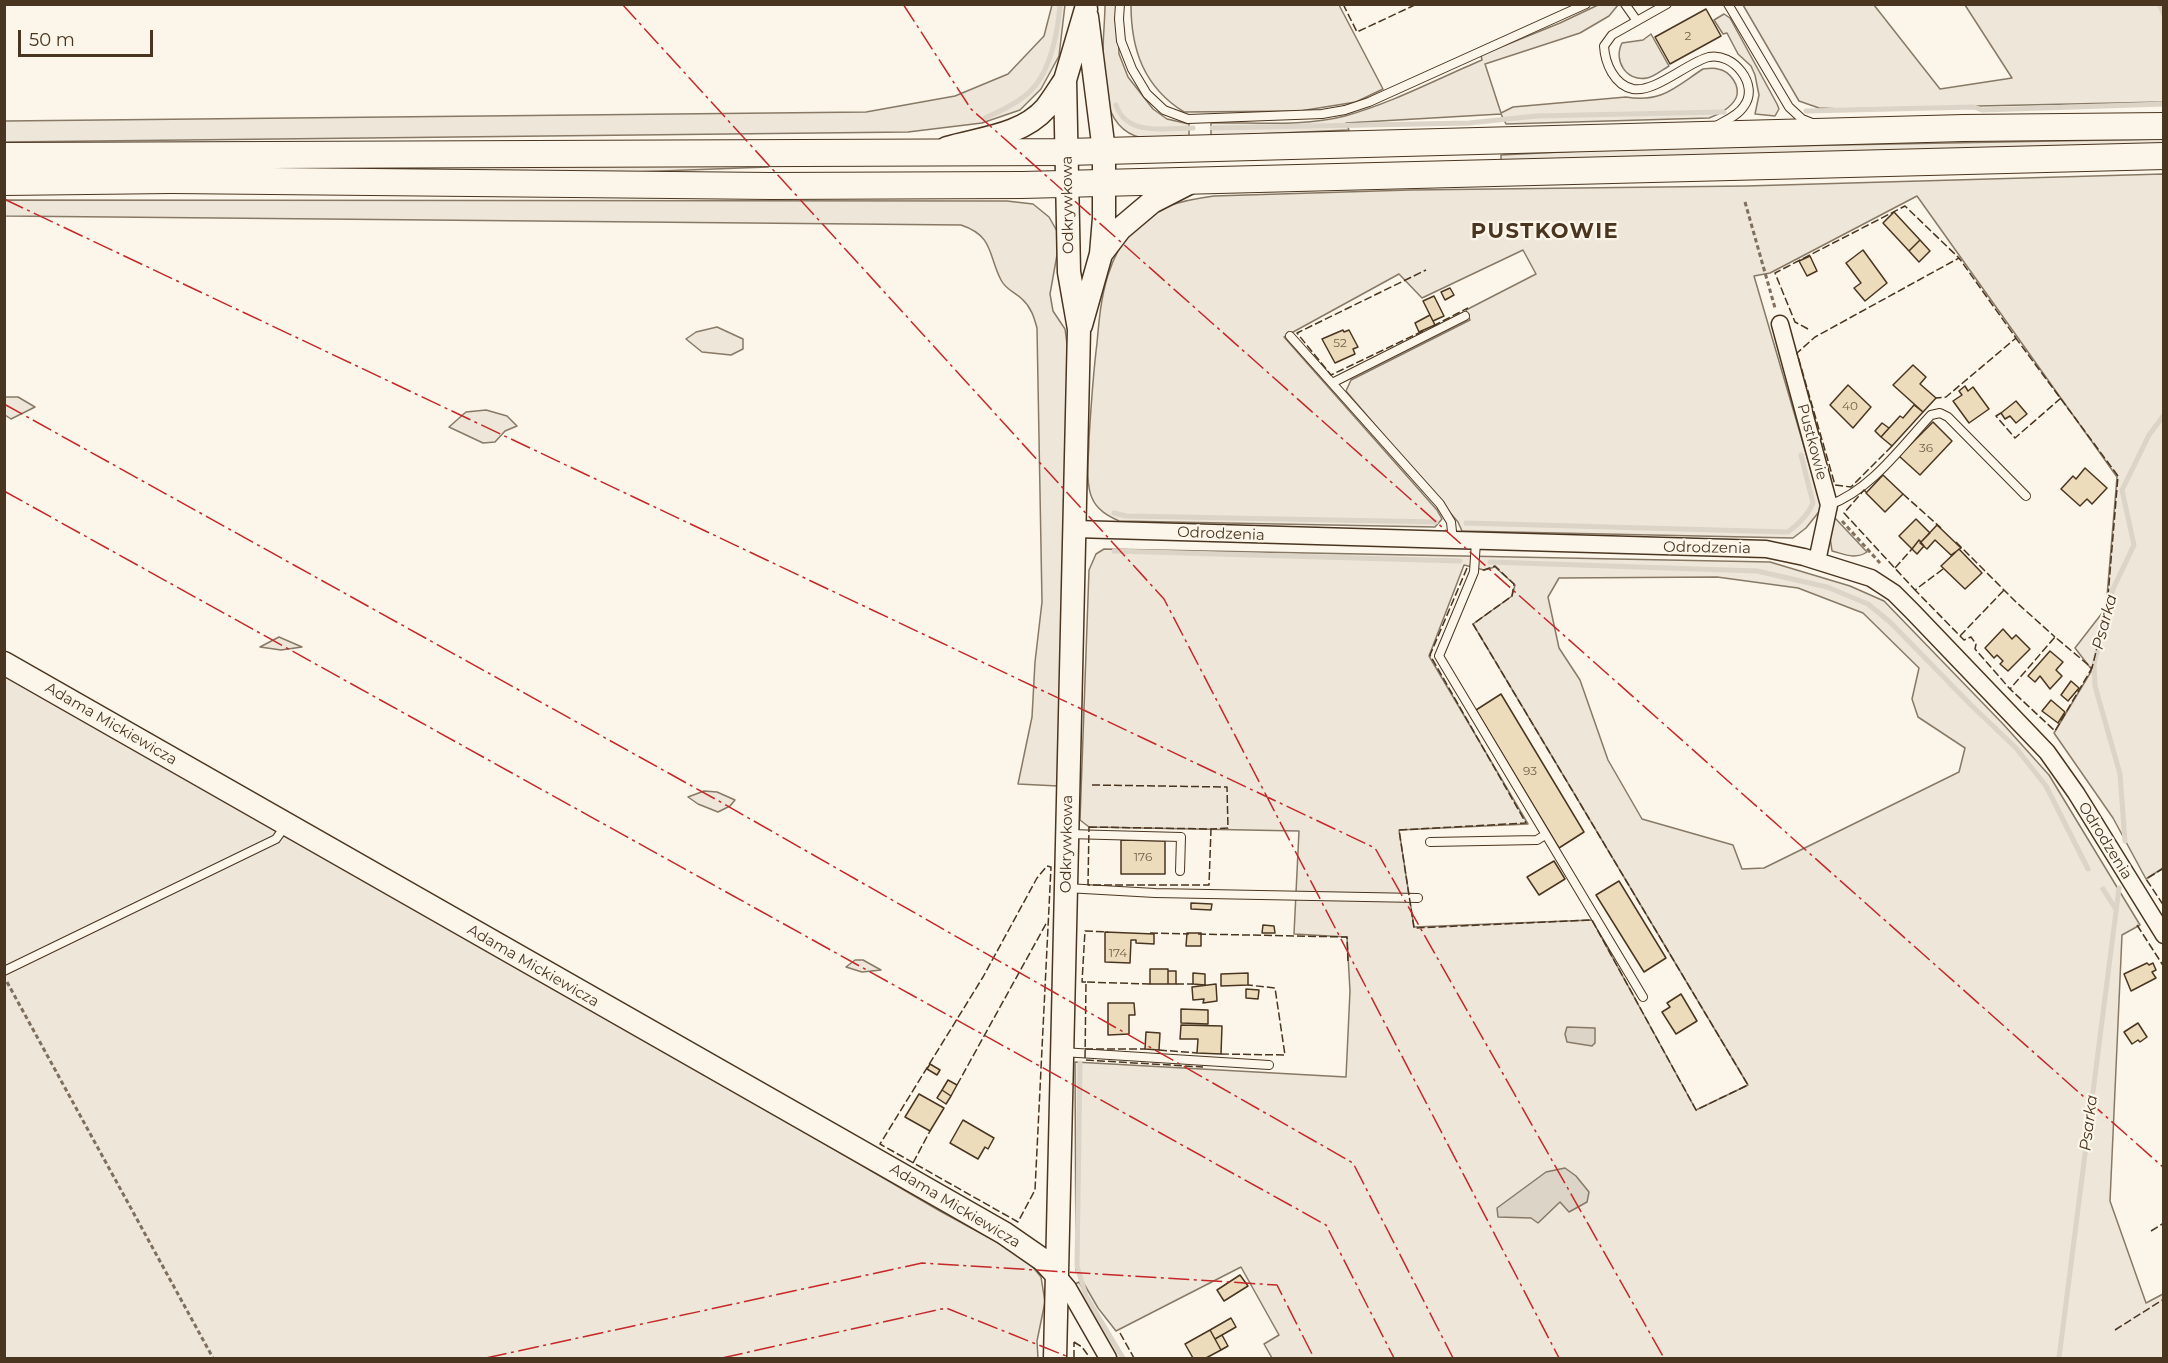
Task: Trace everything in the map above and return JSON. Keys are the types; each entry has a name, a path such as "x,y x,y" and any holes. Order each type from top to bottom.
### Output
{"main road":[{"path":"4,156 1067,152 1695,137 1964,128 2163,126"},
{"path":"4,182 183,180 771,186 1105,184 2163,156"}],"street":[{"name":"Odkrywkowa","path":"1055,1359 1079,329 1069,272 1065,80 1086,7"},
{"name":"Odkrywkowa","path":"1079,329 1101,254 1105,184 1104,151 1086,7"},
{"name":"Odkrywkowa","path":"932,152 1015,131 1031,121 1046,107 1065,80"},
{"name":"Odkrywkowa","path":"1101,254 1120,230 1152,202 1193,181"},
{"name":"Pustkowie","path":"1779,324 1829,505 1817,561"},
{"name":"Odrodzenia","path":"1075,529 1766,549 1817,561 1870,578 1894,593 2047,752 2076,793 2163,935"},
{"name":"Adama Mickiewicza","path":"4,663 1004,1233 1043,1260 1056,1274"},
{"path":"1056,1274 1068,1288 1108,1359"}],"lane":[{"path":"1120,4 1121,41 1132,69 1147,94 1164,110 1188,119 1322,114 1345,110 1369,102 1586,4"},
{"path":"1625,4 1637,21"},
{"path":"1667,4 1612,35 1604,46 1605,60 1617,81 1633,89 1648,87 1709,57 1723,58 1737,65 1745,76 1748,92 1745,105 1732,117 1695,137"},
{"path":"1728,4 1789,107 1802,120 1844,133"},
{"path":"1332,383 1465,316"},
{"path":"1290,336 1440,504 1451,522 1453,541"},
{"path":"1829,505 1854,493 1931,415 1940,413 1948,417 2026,496"},
{"path":"1476,542 1474,572 1439,656 1643,997"},
{"path":"4,971 276,839 286,824"},
{"path":"1067,834 1181,837 1180,871"},
{"path":"1430,842 1537,840 1545,835"},
{"path":"1066,888 1418,898"},
{"path":"1061,1052 1269,1065"}],"path":[{"path":"1745,202 1779,324"},
{"path":"4,978 213,1359"}],"shaded area":[{"path":"1052,5 1065,5 1059,56 1041,89 1020,110 982,123 908,132 5,142 5,121 866,112 955,96 1008,74 1044,36"},
{"path":"1105,5 1117,5 1119,54 1128,77 1153,109 1167,119 1189,124 1189,138 1142,138 1125,131 1114,118 1107,101 1104,81"},
{"path":"1131,5 1339,5 1383,89 1356,102 1300,111 1184,112 1159,91 1142,66 1134,37"},
{"path":"1598,5 1618,5 1609,16 1580,33 1485,64 1501,113 1513,107 1659,96 1703,69 1712,68 1727,73 1736,84 1737,93 1734,102 1724,111 1709,118 1506,124 1501,114 1346,123 1349,130 1211,136 1211,123 1312,122 1363,111 1482,60 1481,55"},
{"path":"1743,5 1874,5 1940,89 2012,78 1965,5 2163,5 2163,102 1819,108 1799,101"},
{"path":"1724,14 1730,18 1777,104 1779,109 1775,116 1755,114 1759,95 1755,75 1751,66 1738,54 1727,33 1723,34 1714,20"},
{"path":"1651,34 1669,66 1650,77 1633,77 1620,63 1622,43 1643,40"},
{"path":"2164,139 2163,148 1501,162 1501,155 1622,149"},
{"path":"765,164 768,167 634,172 5,172 4,168"},
{"path":"2163,174 2163,868 2146,879 2113,818 2054,733 2092,670 2075,648 2106,608 2117,477 1917,196 1770,273 1754,276 1822,508 1806,528 1793,538 1462,531 1458,522 1346,391 1351,380 1470,320 1466,310 1536,274 1523,250 1422,298 1399,274 1284,337 1437,510 1442,519 1435,527 1119,521 1100,509 1090,492 1088,461 1093,379 1101,309 1108,275 1124,241 1141,222 1160,210 1181,202 1214,196 1410,190 1746,186"},
{"path":"5,200 1007,201 1033,204 1049,217 1060,238 1050,294 1053,311 1065,329 1068,351 1058,786 1018,784 1032,717 1042,602 1037,328 1028,305 1003,283 989,247 972,229 961,225 5,216"},
{"path":"717,327 743,339 743,349 731,355 702,352 686,339 696,332"},
{"path":"5,397 18,397 35,407 11,419 5,415"},
{"path":"486,410 507,416 517,426 505,431 495,442 483,443 449,427 466,412"},
{"path":"1835,518 1867,552 1854,556 1832,551 1830,537"},
{"path":"1104,549 1770,562 1850,586 1884,601 2049,775 2140,925 2122,935 2110,1201 2146,1303 2163,1294 2163,1358 1272,1358 1264,1344 1279,1335 1241,1267 1116,1331 1098,1308 1076,1270 1075,1062 1346,1077 1350,991 1347,937 1294,934 1299,831 1089,827 1080,820 1089,570 1096,554","holes":["1464,565 1484,570 1495,567 1515,585 1512,596 1473,624 1748,1085 1696,1110 1592,920 1414,927 1399,830 1528,824 1429,656","1717,577 1798,588 1863,613 1919,668 1912,699 1918,717 1965,748 1959,772 1764,868 1742,869 1733,845 1642,819 1608,760 1580,680 1559,648 1548,597 1559,578"]},
{"path":"279,637 302,647 281,650 260,647"},
{"path":"4,673 289,831 940,1211 1006,1247 1032,1266 1041,1277 1045,1302 1037,1341 1038,1358 5,1358"},
{"path":"704,791 717,792 735,800 730,806 718,812 688,797"},
{"path":"855,960 863,960 881,970 862,972 846,967"},
{"path":"1567,1027 1595,1028 1595,1043 1592,1046 1567,1042 1565,1034"},
{"path":"1565,1168 1576,1176 1589,1192 1587,1202 1569,1212 1560,1202 1538,1223 1531,1218 1498,1217 1497,1208 1546,1172"},
{"path":"1079,1282 1122,1358 1116,1358 1075,1284"}],"building":[{"path":"1706,9 1721,36 1670,64 1655,37"},
{"path":"1894,212 1920,240 1909,251 1883,223"},
{"path":"1920,240 1930,251 1919,262 1909,251"},
{"path":"1863,250 1887,283 1865,301 1854,288 1861,283 1846,263"},
{"path":"1810,256 1817,271 1807,276 1799,261"},
{"path":"1450,288 1454,295 1445,300 1441,292"},
{"path":"1434,296 1444,316 1433,321 1423,301"},
{"path":"1430,315 1435,325 1419,332 1415,323"},
{"path":"1343,330 1344,332 1349,330 1358,347 1353,349 1355,354 1335,363 1322,339"},
{"path":"1913,365 1926,377 1920,384 1936,398 1923,412 1893,385"},
{"path":"1848,385 1871,407 1853,428 1830,405"},
{"path":"1965,386 1968,391 1973,387 1989,409 1969,423 1953,401 1962,395 1959,391"},
{"path":"2016,401 2027,414 2016,423 2010,416 2005,419 2001,413"},
{"path":"1914,405 1923,412 1892,446 1881,437 1900,416 1903,418"},
{"path":"1933,422 1952,441 1920,475 1899,456"},
{"path":"1882,423 1889,428 1881,437 1875,431"},
{"path":"2085,468 2107,488 2092,504 2087,499 2080,506 2061,489 2073,476 2076,479"},
{"path":"1883,475 1903,494 1885,512 1866,493"},
{"path":"1916,519 1930,533 1921,542 1919,540 1912,549 1899,536"},
{"path":"1937,525 1961,548 1951,555 1935,540 1927,549 1920,543"},
{"path":"1919,540 1924,546 1917,554 1912,549"},
{"path":"1959,549 1982,573 1965,589 1941,566"},
{"path":"2003,629 2012,639 2016,635 2030,649 2008,671 2000,664 2003,661 1997,655 1994,658 1985,648"},
{"path":"2050,651 2063,662 2056,670 2062,676 2050,689 2040,676 2035,682 2028,676"},
{"path":"2071,681 2079,688 2068,701 2061,695"},
{"path":"1501,694 1584,832 1559,848 1476,710"},
{"path":"2051,700 2065,712 2058,723 2042,711"},
{"path":"1121,840 1165,841 1165,874 1121,874"},
{"path":"1554,861 1565,879 1539,895 1527,877"},
{"path":"1619,881 1666,958 1644,972 1596,895"},
{"path":"1191,903 1212,904 1211,910 1191,909"},
{"path":"1263,925 1274,926 1275,933 1262,933"},
{"path":"1105,932 1154,934 1154,944 1136,943 1136,940 1131,940 1130,963 1105,962"},
{"path":"1187,933 1201,933 1201,946 1186,946"},
{"path":"2147,963 2149,965 2153,963 2156,970 2152,972 2156,978 2131,991 2124,974"},
{"path":"1150,969 1168,969 1168,984 1150,984"},
{"path":"1168,971 1176,971 1176,984 1168,984"},
{"path":"1193,973 1205,974 1205,985 1193,984"},
{"path":"1248,973 1248,985 1221,986 1221,974"},
{"path":"1216,984 1217,1001 1203,1003 1204,999 1193,1000 1192,987"},
{"path":"1246,989 1259,990 1258,999 1246,998"},
{"path":"1681,994 1697,1021 1676,1034 1662,1012 1670,1007 1667,1003"},
{"path":"1108,1003 1134,1003 1135,1015 1129,1015 1129,1034 1108,1035"},
{"path":"1181,1009 1208,1010 1208,1024 1181,1023"},
{"path":"2138,1023 2147,1037 2132,1044 2124,1032"},
{"path":"1181,1025 1222,1026 1221,1054 1197,1053 1198,1039 1180,1039"},
{"path":"1146,1032 1160,1033 1159,1050 1145,1049"},
{"path":"930,1064 940,1070 937,1075 927,1069"},
{"path":"948,1080 957,1085 951,1096 942,1090"},
{"path":"942,1090 951,1096 946,1104 937,1098"},
{"path":"919,1094 944,1108 930,1131 905,1117"},
{"path":"963,1120 994,1138 988,1149 985,1147 978,1159 950,1143"},
{"path":"1240,1275 1248,1286 1224,1301 1217,1290"},
{"path":"1231,1318 1236,1327 1215,1339 1210,1330"},
{"path":"1210,1330 1221,1350 1206,1358 1193,1358 1185,1344"},
{"path":"1222,1335 1228,1346 1221,1350 1215,1339"}],"waterway":[{"path":"985,118 1021,99 1041,77 1055,41 1060,4"},
{"path":"2159,4 2164,15"},
{"path":"1806,111 1974,107 1982,110 2164,104"},
{"path":"1116,105 1121,115 1138,126 1159,129 1193,128"},
{"path":"1212,128 1469,123 1536,116 1724,112"},
{"name":"Psarka","path":"2125,841 2120,774 2095,686 2094,664 2113,589 2134,545 2122,490 2149,435 2164,415"},
{"path":"1466,523 1788,532 1803,519 1813,503 1801,455"},
{"path":"1114,513 1126,516 1436,522"},
{"path":"1114,551 1460,561"},
{"path":"1490,562 1757,571 1827,587 1868,604 1890,622 2016,748 2046,786 2088,869"},
{"name":"Psarka","path":"2059,1358 2119,888"},
{"path":"2103,889 2115,908"},
{"path":"1080,1063 1077,1266 1086,1296 1123,1358"}],"fence":[{"path":"1343,4 1357,32 1417,4"},
{"path":"1808,329 1795,322 1775,273 1905,206 1959,258"},
{"path":"1892,446 1851,487 1835,485 1797,353 1815,337 1959,258 2016,338 1946,397 1936,398"},
{"path":"1423,331 1331,375 1297,333 1426,270"},
{"path":"1433,326 1468,308"},
{"path":"2015,337 2118,476 2107,608 2092,668"},
{"path":"2001,413 1996,416 2015,438 2061,398"},
{"path":"1866,492 1864,490 1844,513 1915,590"},
{"path":"1903,494 1941,528"},
{"path":"1956,542 2055,637"},
{"path":"1895,568 1912,549"},
{"path":"1467,568 1430,655 1526,823 1399,830 1414,928 1592,920 1696,1110 1748,1085 1473,624 1512,596 1514,584 1495,566 1480,569"},
{"path":"1943,569 1915,590 1964,640 1971,637 1976,644 1975,649 2010,689 2055,731 2092,668 2055,637 2010,689"},
{"path":"1960,636 2004,590"},
{"path":"1092,785 1227,787 1228,828 1211,829"},
{"path":"1089,827 1211,829 1209,885 1088,885 1089,827"},
{"path":"1047,866 1051,867 1035,1190 1018,1222 880,1144 983,977 1037,878 1047,866"},
{"path":"2164,868 2146,879 2164,906"},
{"path":"957,1085 1047,922"},
{"path":"2137,925 2164,967"},
{"path":"1086,982 1082,982 1085,931 1108,932"},
{"path":"1150,933 1189,934"},
{"path":"1198,934 1347,937 1348,962"},
{"path":"1150,984 1086,982 1085,1060 1203,1067"},
{"path":"1176,984 1193,984"},
{"path":"1221,1054 1285,1055 1275,988 1248,985"},
{"path":"1085,1049 1145,1049"},
{"path":"1159,1050 1197,1053"},
{"path":"913,1163 930,1131"},
{"path":"2151,1231 2164,1223"},
{"path":"2115,1330 2164,1299"},
{"path":"1120,1333 1134,1358"},
{"path":"1074,1342 1082,1347 1090,1358"},
{"path":"1074,1342 1074,1358"}],"power":[{"path":"622,4 1164,599 1559,1358"},
{"path":"903,4 971,109 2164,1168"},
{"path":"4,199 1375,848 1664,1358"},
{"path":"4,404 717,800 1353,1163 1453,1358"},
{"path":"4,491 1326,1225 1394,1358"},
{"path":"486,1358 922,1263 1277,1285 1314,1358"},
{"path":"722,1358 946,1308 1071,1358"}],"district":[{"name":"PUSTKOWIE","path":"1545,232"}]}
